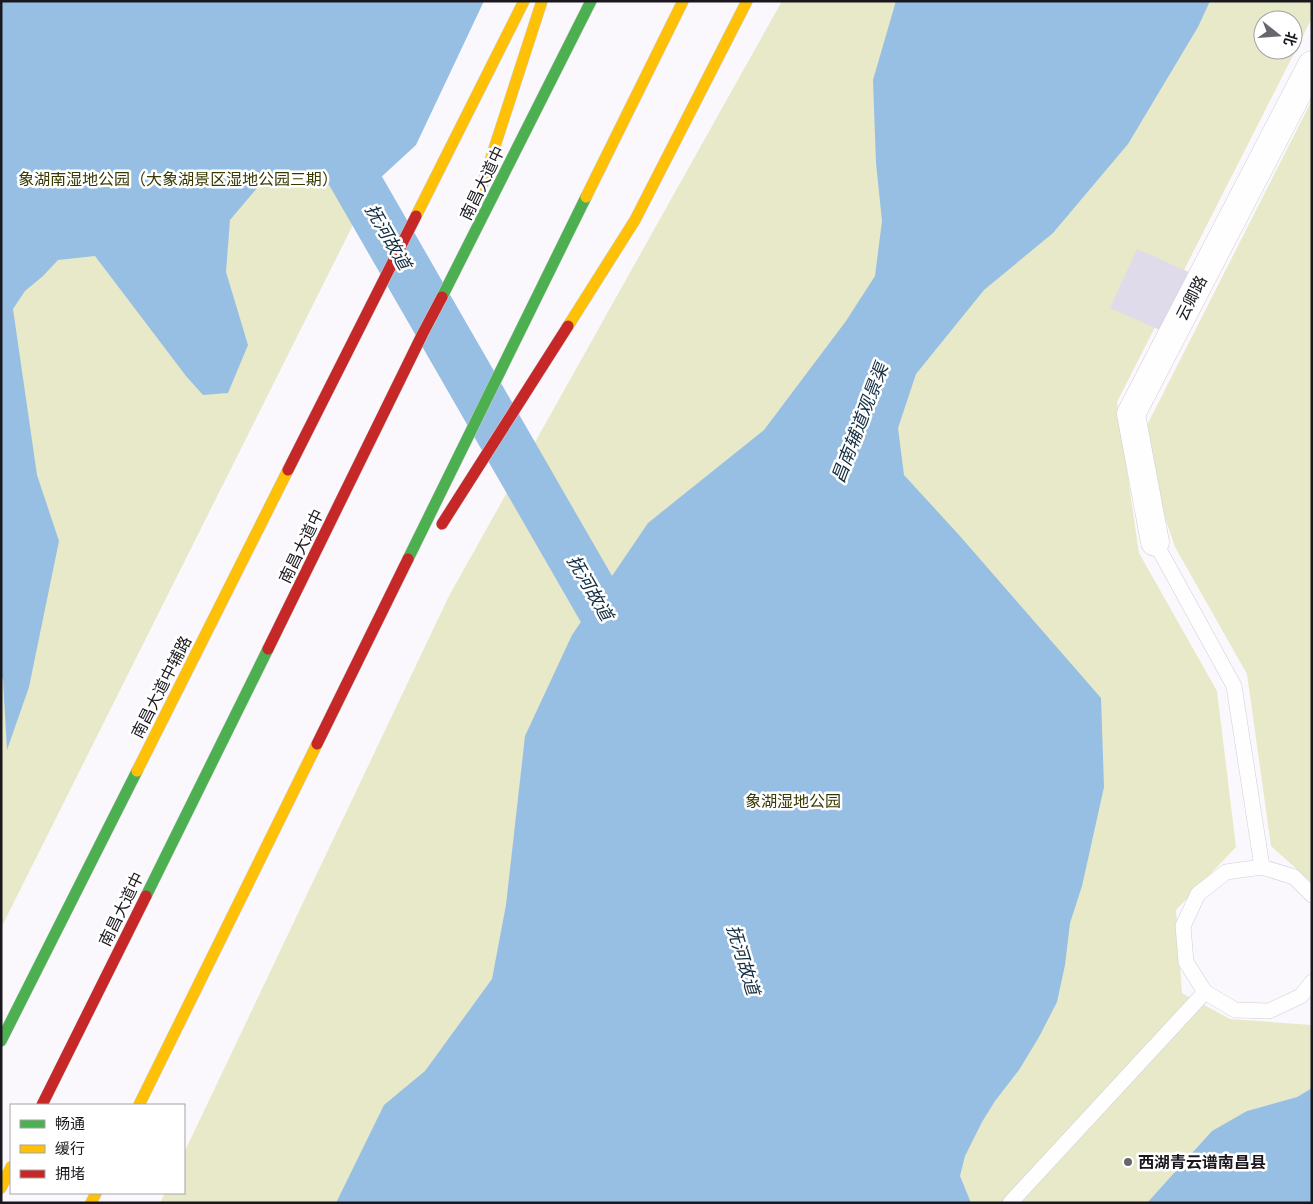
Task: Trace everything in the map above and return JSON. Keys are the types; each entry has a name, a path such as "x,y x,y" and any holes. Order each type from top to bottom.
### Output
{"highway":[{"name":"南昌大道中辅路","path":"1,1041 524,1"},
{"path":"450,283 542,1"},
{"name":"南昌大道中","path":"42,1104 423,333 450,283 591,1"},
{"path":"139,1104 683,1"},
{"path":"441,526 635,220 747,1"},
{"path":"366,644 423,554"},
{"path":"1,1188 10,1169"}],"street":[{"name":"云卿路","path":"1155,542 1131,414 1312,66"}],"lane":[{"path":"1155,542 1234,686 1262,867"},
{"path":"1312,896 1294,877 1262,867 1226,872 1198,894 1184,926 1186,962 1205,992 1235,1010 1269,1011 1301,996 1312,982"},
{"path":"1010,1203 1205,992"}],"green space":[{"name":"象湖南湿地公园（大象湖景区湿地公园三期）","path":"1,1 465,1 1,928"},
{"name":"象湖湿地公园","path":"782,1 1312,1 1312,18 1303,36 1303,10 1253,10 1253,60 1291,60 1117,402 1139,553 1217,691 1236,847 1176,910 1182,993 1230,1019 1312,1024 1312,1088 1297,1097 1247,1111 1174,1174 1147,1203 160,1203 164,1194 185,1194 185,1151 449,596"},
{"path":"1312,100 1312,883 1271,846 1247,674 1175,547 1139,441"}],"water":[{"path":"1,1 484,1 416,145 378,180 354,186 263,181 230,220 226,272 248,345 228,393 203,395 186,376 95,256 58,260 25,291 13,309 37,475 59,541 29,687 7,750 3,679 1,677"},
{"name":"昌南辅道观景渠","path":"896,1 1210,1 1198,27 1128,144 1053,233 984,290 916,374 898,428 904,475 1101,698 1104,787 1082,886 1070,923 1065,965 1057,1002 1019,1070 995,1101 982,1122 965,1156 960,1176 971,1203 336,1203 384,1105 425,1071 492,979 506,905 525,736 572,635 648,523 764,430 846,321 875,276 882,221 876,163 873,80"},
{"path":"1312,1088 1312,1203 1147,1203 1212,1131 1247,1111 1297,1097"}],"building":[{"path":"1137,249 1189,272 1162,331 1110,308"}],"waterway":[{"name":"抚河故道","path":"324,126 631,659"}],"traffic: fast":[{"path":"442,297 591,1"},
{"path":"408,559 586,197"},
{"path":"146,896 268,649"},
{"path":"1,1041 137,771"}],"traffic: slow":[{"path":"416,216 524,1"},
{"path":"480,192 542,1"},
{"path":"586,197 683,1"},
{"path":"568,326 635,220 747,1"},
{"path":"137,771 288,470"},
{"path":"139,1104 317,744"},
{"path":"1,1188 10,1169"},
{"path":"91,1203 96,1194"}],"traffic: jam":[{"path":"288,470 416,216"},
{"path":"268,649 442,297"},
{"path":"442,524 568,326"},
{"path":"317,744 408,559"},
{"path":"42,1104 146,896"}],"place":[{"name":"西湖青云谱南昌县","path":"1128,1162"}]}
